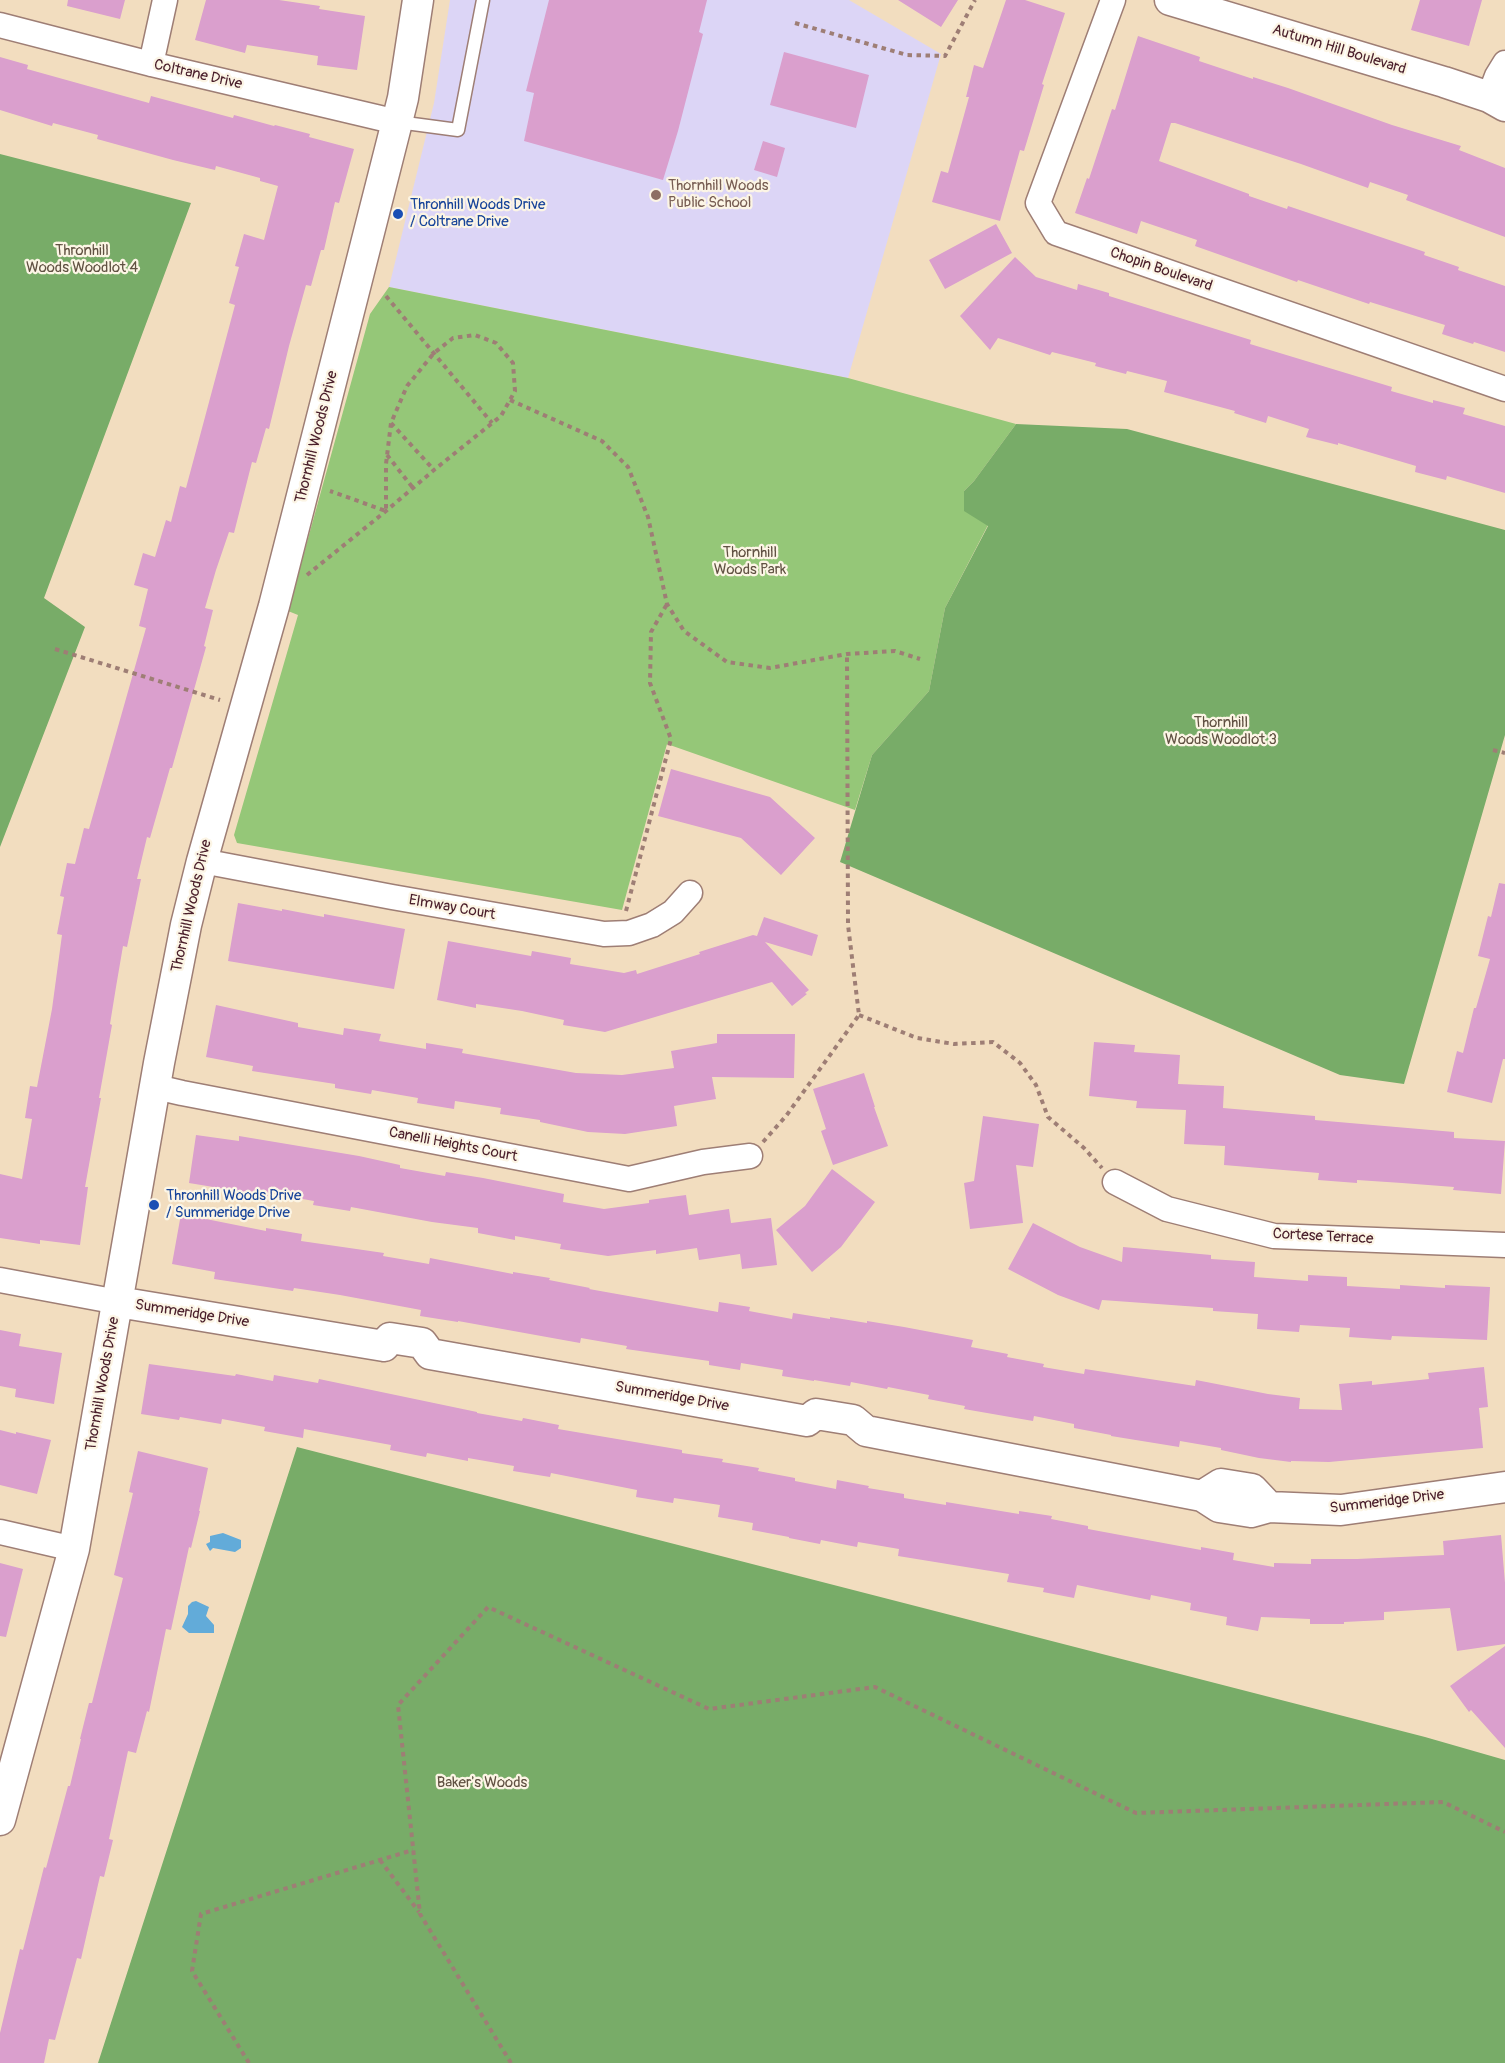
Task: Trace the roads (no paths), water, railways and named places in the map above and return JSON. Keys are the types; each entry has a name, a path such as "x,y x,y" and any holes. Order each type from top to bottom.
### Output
{"street":[{"path":"150,64 165,0"},
{"name":"Thornhill Woods Drive","path":"0,1820 8,1754 74,1549 186,925 274,606 397,122 403,98 418,0"},
{"name":"Chopin Boulevard","path":"1113,0 1038,203 1056,233 1505,389"},
{"name":"Autumn Hill Boulevard","path":"1170,0 1444,82 1497,101"},
{"name":"Coltrane Drive","path":"0,25 150,64 397,122"},
{"path":"1497,101 1497,76 1505,63"},
{"name":"Elmway Court","path":"202,861 604,934 629,933 652,925 673,912 690,893"},
{"name":"Canelli Heights Court","path":"156,1087 629,1179 703,1162 750,1156"},
{"name":"Cortese Terrace","path":"1115,1182 1167,1209 1274,1236 1505,1245"},
{"name":"Summeridge Drive","path":"0,1280 384,1346 390,1338 411,1341 422,1343 430,1354 807,1420 816,1414 854,1420 866,1431 1202,1496 1221,1484 1252,1489 1269,1507 1341,1509 1505,1487"},
{"path":"0,1532 74,1549"}],"lane":[{"path":"397,122 458,130 483,0"}],"water":[{"path":"223,1533 241,1540 241,1548 235,1552 213,1548 210,1551 206,1544 210,1542 210,1536"},
{"path":"196,1601 209,1607 206,1616 214,1625 214,1633 189,1633 182,1627 188,1614 188,1606"}],"place":[{"name":"Thornhill Woods Public School","path":"656,195"},
{"name":"Thronhill Woods Drive / Coltrane Drive","path":"398,214"},
{"name":"Thronhill Woods Drive / Summeridge Drive","path":"154,1205"}],"park label":[{"name":"Thronhill Woods Woodlot 4","path":"82,260"},
{"name":"Thornhill Woods Park","path":"750,562"},
{"name":"Thornhill Woods Woodlot 3","path":"1221,732"},
{"name":"Baker's Woods","path":"482,1783"}]}
